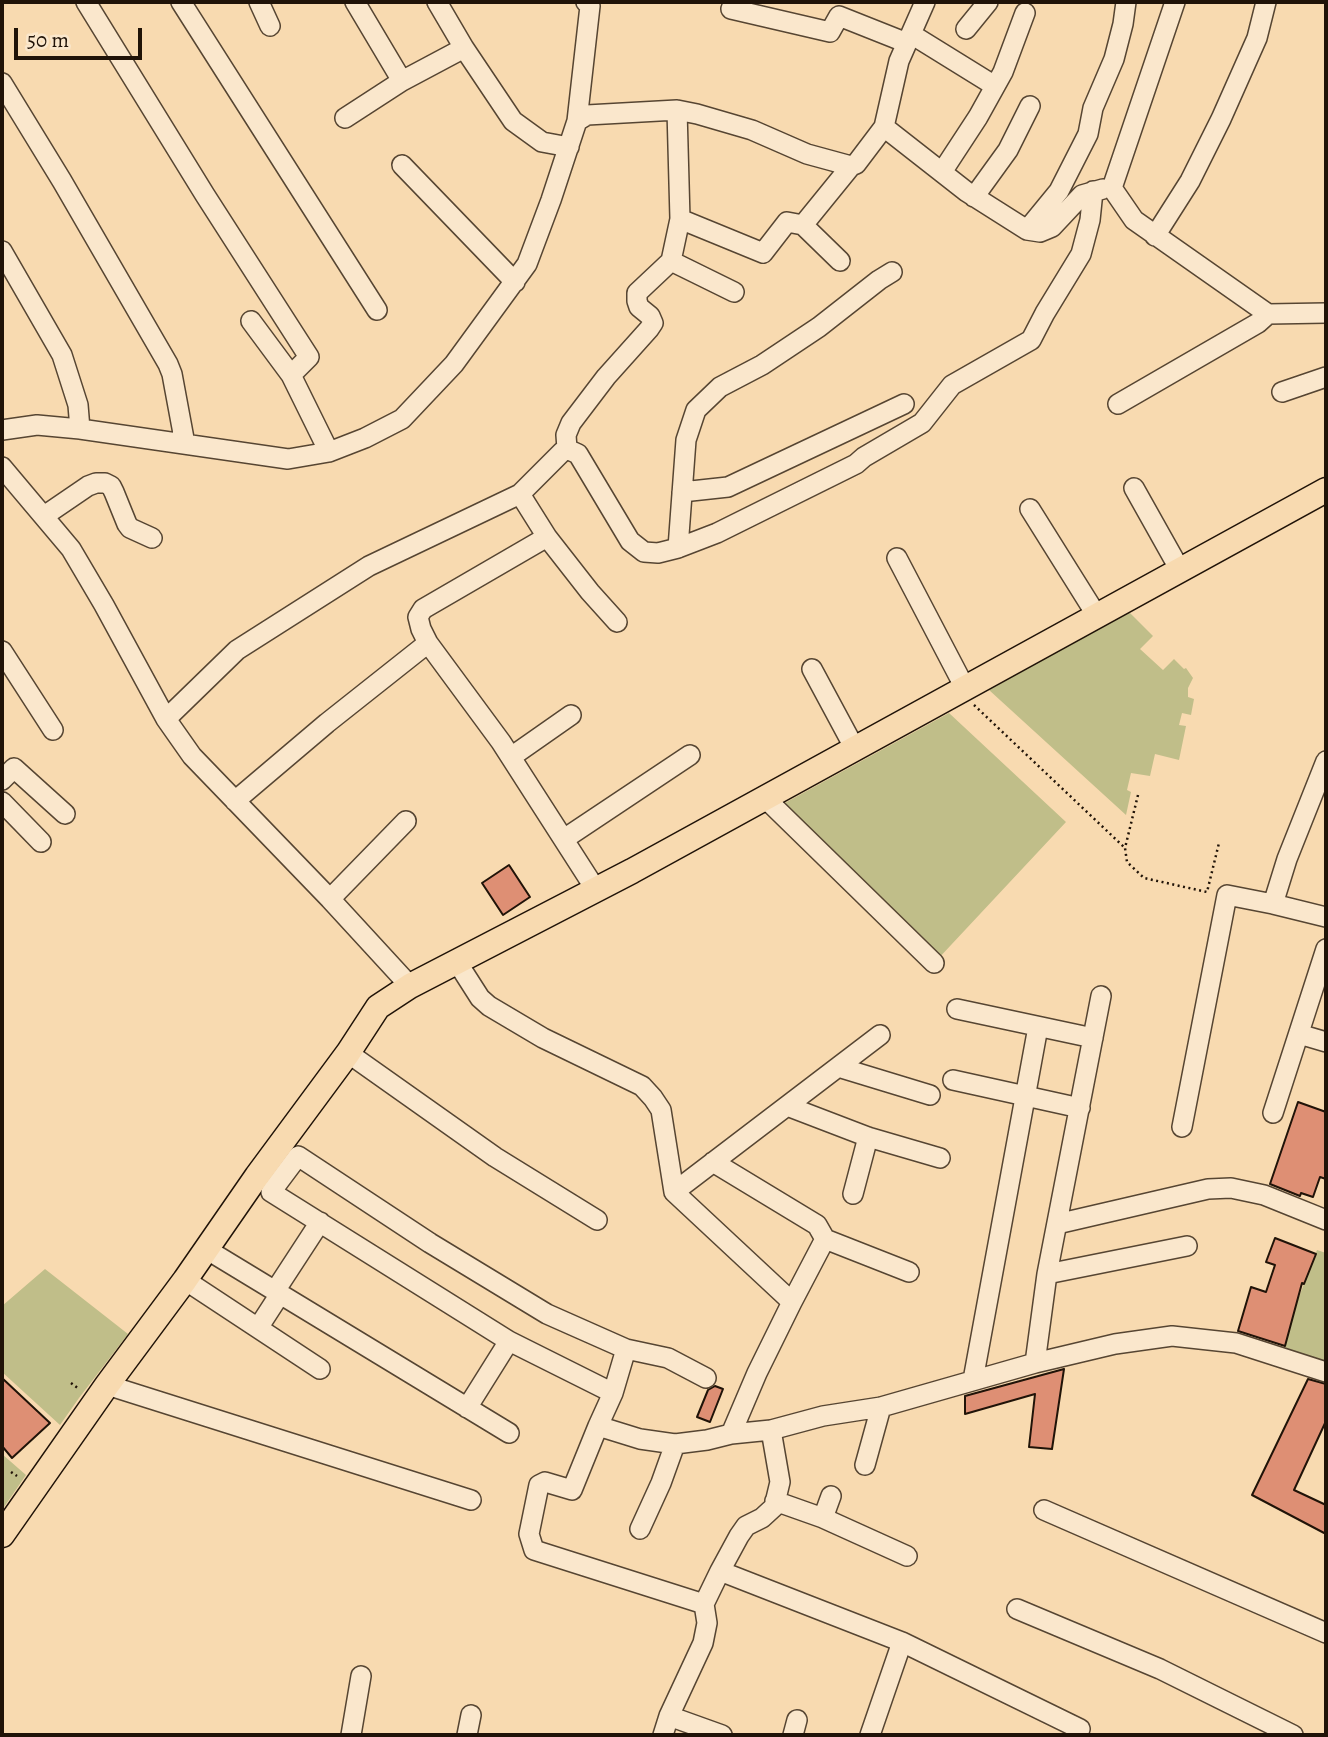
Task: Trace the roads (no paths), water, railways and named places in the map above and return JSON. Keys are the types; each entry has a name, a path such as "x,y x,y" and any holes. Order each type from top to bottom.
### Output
{"main road":[{"path":"2,1535 107,1385 348,1053 377,1007 410,986 596,890 1326,490"}],"street":[{"path":"86,2 309,357 291,375"},
{"path":"181,2 377,310"},
{"path":"259,2 270,26"},
{"path":"355,2 401,80"},
{"path":"437,2 513,121 542,142 569,147"},
{"path":"803,225 884,127 899,61 925,2"},
{"path":"966,29 988,2"},
{"path":"1027,230 1059,191 1088,134 1093,108 1114,59 1124,24 1126,2"},
{"path":"567,449 578,454 630,541 644,552 659,553 717,533 856,464 922,423 951,385 1031,340 1081,254 1090,220 1175,2"},
{"path":"1155,236 1190,181 1221,119 1257,38 1266,2"},
{"path":"2,430 37,425 80,429 288,459 329,452 365,438 401,419 454,364 527,264 577,121 589,3"},
{"path":"731,9 830,32 839,16 909,39 995,86"},
{"path":"942,172 1003,72 1025,13"},
{"path":"345,118 401,80 464,48"},
{"path":"2,83 62,181 167,364 185,444"},
{"path":"974,197 1008,150 1030,106"},
{"path":"577,121 587,115 677,110 752,130 807,154 851,166"},
{"path":"567,449 566,435 570,423 653,323 650,316 639,307 637,300 638,293 671,261 680,219 677,110"},
{"path":"884,127 974,197 1027,230 1040,232 1052,227 1082,195 1102,189"},
{"path":"401,165 515,282"},
{"path":"1102,189 1155,236 1268,314 1326,313"},
{"path":"680,219 764,253 787,222 803,225 840,261"},
{"path":"2,251 62,355 78,405 80,429"},
{"path":"671,261 734,292"},
{"path":"678,548 686,440 696,410 720,387 762,365 819,327 892,271"},
{"path":"1118,404 1258,323 1268,314"},
{"path":"251,321 291,375 329,452"},
{"path":"1282,392 1326,377"},
{"path":"682,492 728,487 904,404"},
{"path":"166,719 237,650 369,566 520,494 567,449"},
{"path":"2,467 71,549 166,719 192,756 410,986"},
{"path":"44,516 88,486 96,482 105,483 111,486 130,528 152,538"},
{"path":"1134,488 1180,570"},
{"path":"520,494 547,537 617,622"},
{"path":"1030,509 1097,615"},
{"path":"547,537 423,609 418,617 428,643 511,758 596,890"},
{"path":"897,558 962,690"},
{"path":"235,802 327,723 428,643"},
{"path":"2,651 53,730"},
{"path":"812,669 855,749"},
{"path":"511,758 571,715"},
{"path":"564,839 690,755"},
{"path":"1273,904 1287,859 1326,761"},
{"path":"2,780 14,768 65,814"},
{"path":"765,798 934,963"},
{"path":"2,802 41,842"},
{"path":"330,899 407,821"},
{"path":"1182,1126 1227,895 1326,917"},
{"path":"1273,1113 1326,949"},
{"path":"457,962 480,998 489,1006 543,1038 642,1086 661,1110 674,1192 792,1302"},
{"path":"1035,1363 1047,1274 1101,996"},
{"path":"957,1009 1093,1038"},
{"path":"973,1380 1038,1027"},
{"path":"1299,1034 1326,1042"},
{"path":"674,1192 880,1035"},
{"path":"348,1053 495,1157 597,1220"},
{"path":"838,1067 930,1095"},
{"path":"953,1080 1080,1108"},
{"path":"787,1106 868,1137 940,1158"},
{"path":"853,1194 868,1137"},
{"path":"613,1393 509,1341 271,1192 298,1156 430,1244 547,1314 626,1349 668,1358 706,1378"},
{"path":"713,1162 817,1225 825,1239 909,1272"},
{"path":"1056,1224 1209,1189 1231,1188 1264,1195 1326,1220"},
{"path":"258,1328 320,1222"},
{"path":"731,1434 757,1373 825,1239"},
{"path":"1047,1274 1187,1246"},
{"path":"206,1249 509,1433"},
{"path":"185,1280 320,1369"},
{"path":"598,1426 640,1439 675,1444 771,1430 823,1416 881,1407 1035,1363 1115,1344 1172,1336 1236,1343 1326,1372"},
{"path":"467,1408 509,1341"},
{"path":"626,1349 613,1393 572,1490 545,1482 539,1485 529,1534 534,1550 704,1604"},
{"path":"107,1385 471,1500"},
{"path":"864,1465 881,1407"},
{"path":"663,1735 703,1643 707,1623 704,1604 720,1571 746,1526 762,1518 774,1507 780,1482 771,1430"},
{"path":"640,1529 675,1444"},
{"path":"823,1518 831,1496"},
{"path":"775,1501 823,1518 907,1556"},
{"path":"1044,1510 1326,1633"},
{"path":"720,1571 902,1642 1080,1729"},
{"path":"1017,1609 1160,1669 1293,1735"},
{"path":"870,1735 902,1642"},
{"path":"351,1735 360,1676"},
{"path":"467,1735 471,1715"},
{"path":"669,1716 722,1735"}]}
